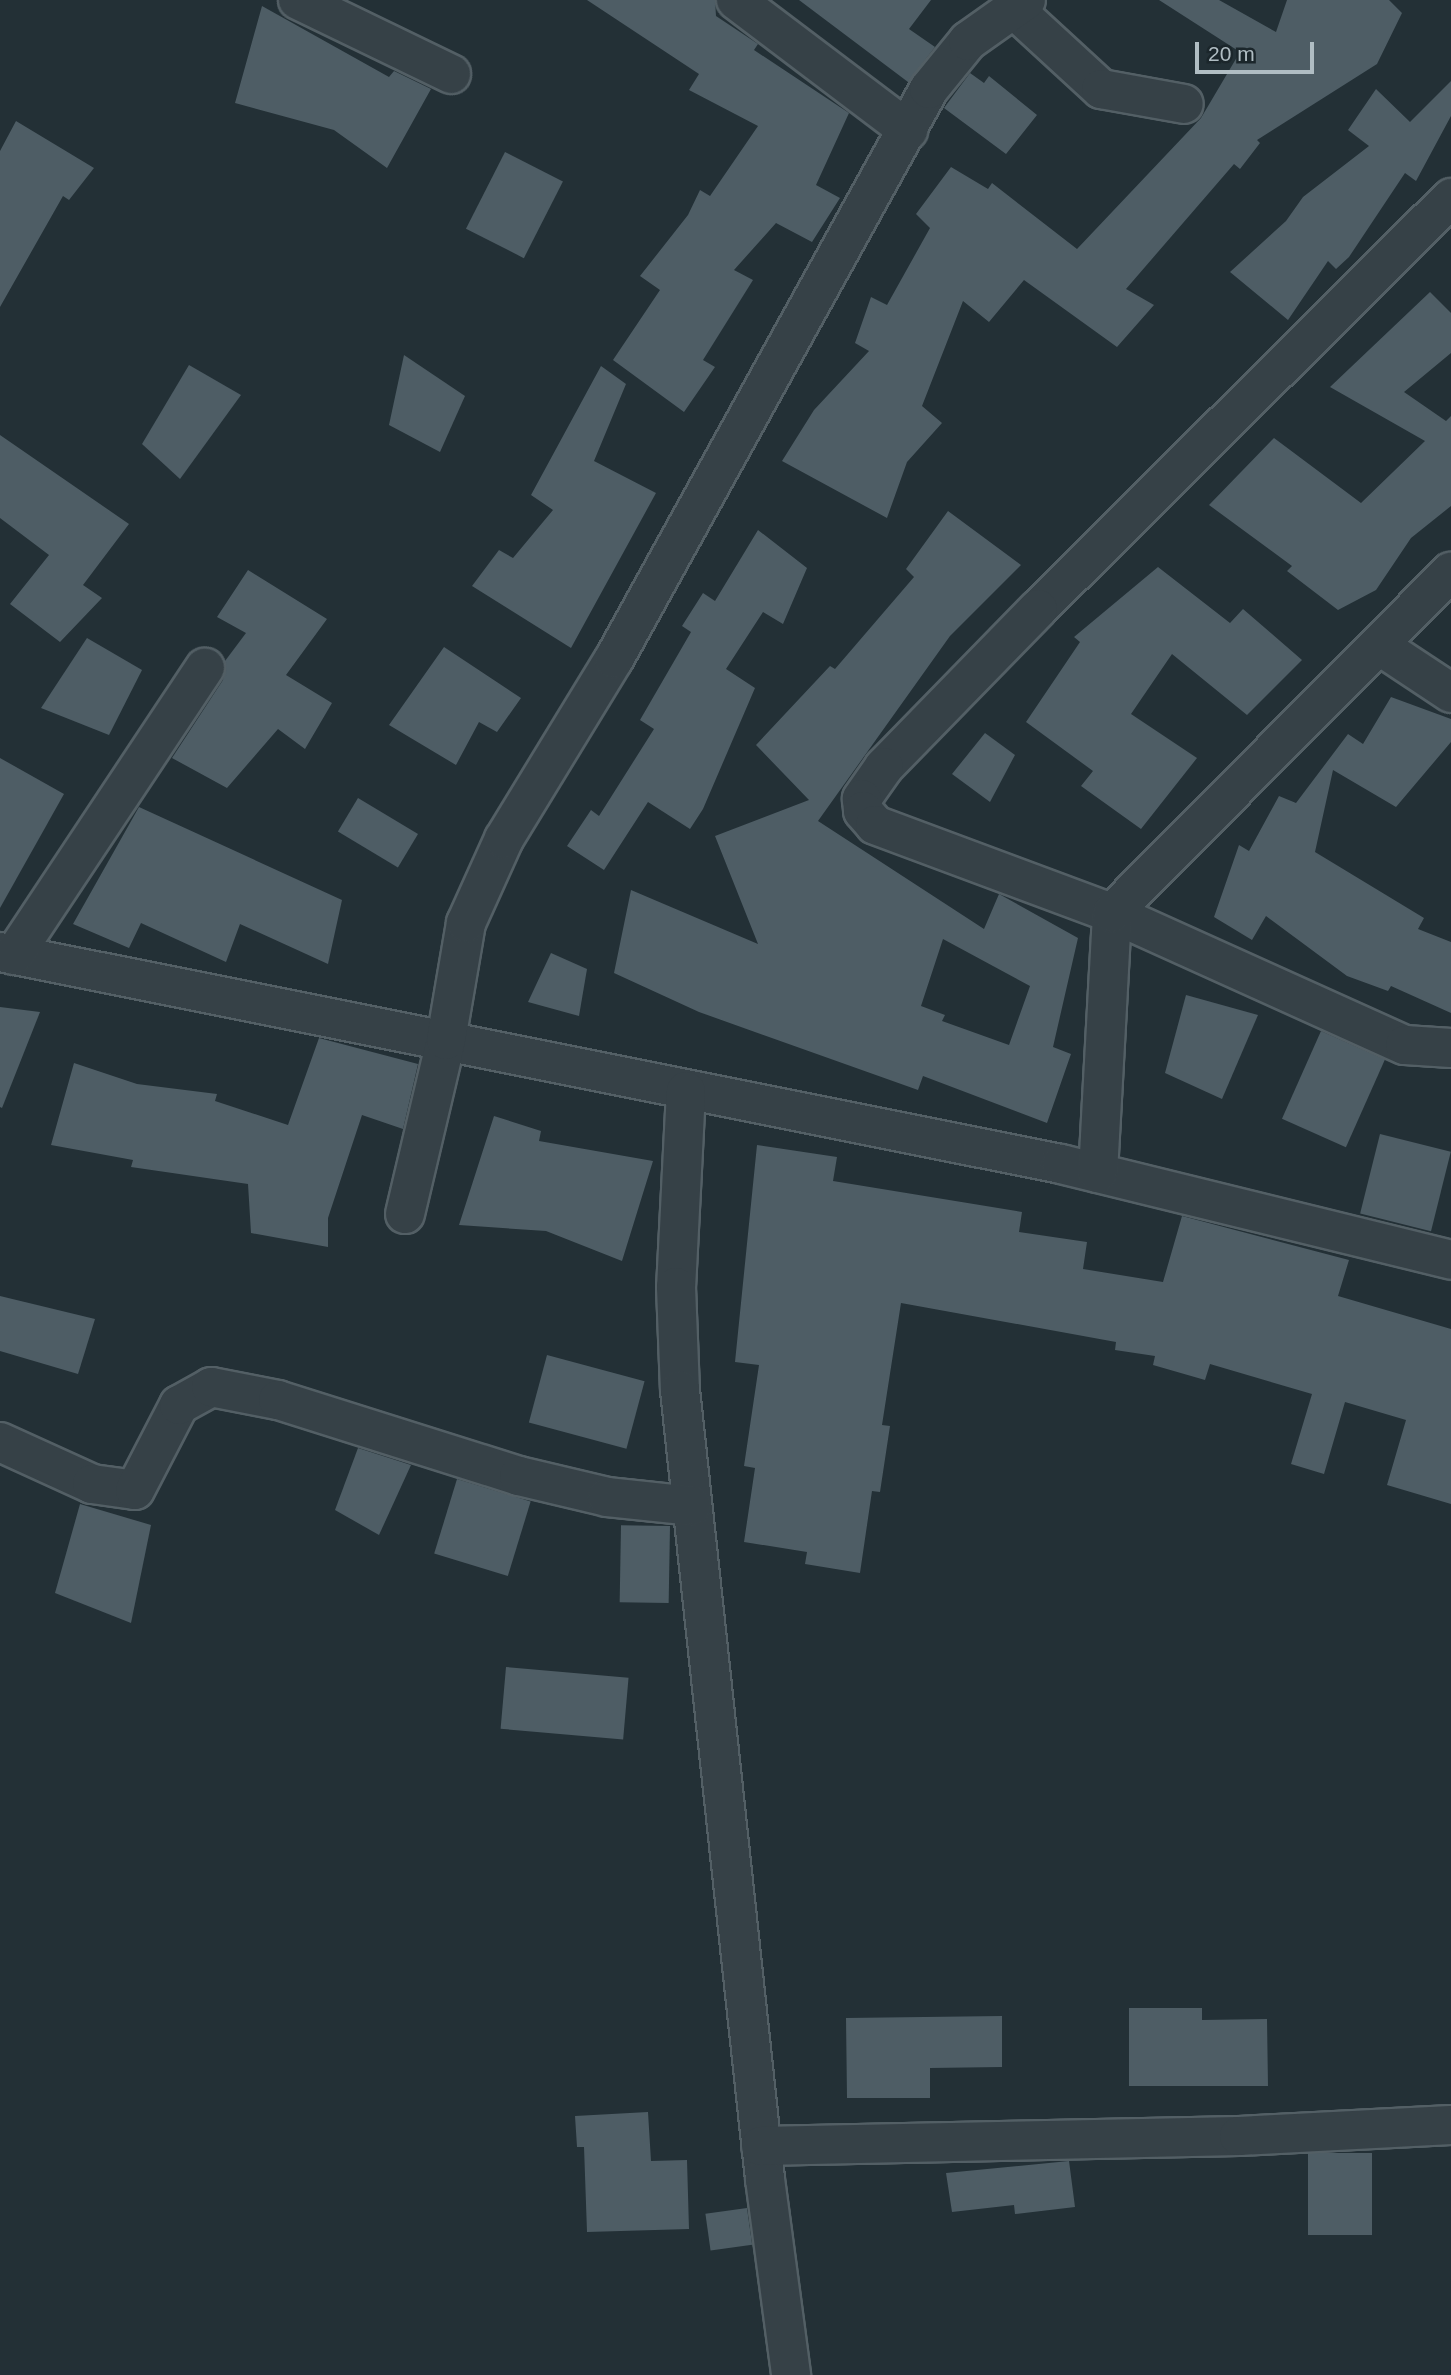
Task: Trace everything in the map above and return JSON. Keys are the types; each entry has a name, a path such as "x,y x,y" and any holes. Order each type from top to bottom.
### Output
{"street":[{"path":"298,0 452,74"},
{"path":"743,2 908,130"},
{"path":"405,1214 446,1040 466,923 504,839 614,659 756,395 948,63 1020,4 1101,89 1184,104"},
{"path":"1451,198 1038,609 884,767 862,799 863,811 875,825 1112,913 1405,1045 1451,1048"},
{"path":"1098,1173 1112,913 1451,572"},
{"path":"1380,646 1451,693"},
{"path":"205,668 7,953 1098,1173 1451,1260"},
{"path":"686,1091 676,1287 692,1506 761,2146 791,2375"},
{"path":"0,1442 92,1484 135,1490 179,1405 211,1387 278,1400 519,1476 607,1497 692,1506"},
{"path":"761,2146 1239,2136 1451,2125"}],"building":[{"path":"587,0 715,0 716,16 758,44 754,50 849,113 816,185 840,198 812,242 776,223 734,270 753,280 703,360 715,367 684,412 613,360 660,290 640,276 688,215 700,190 710,196 758,126 689,90 699,74"},
{"path":"799,0 931,0 909,29 935,47 908,82"},
{"path":"1159,0 1219,0 1276,32 1287,0 1389,0 1402,13 1377,64 1257,140 1260,143 1240,169 1234,164 1126,289 1154,305 1117,347 1024,280 989,322 963,301 922,406 942,423 907,462 887,518 782,461 814,410 869,351 855,343 871,297 887,305 930,228 916,214 951,167 988,189 992,183 1077,249 1201,118 1240,52"},
{"path":"262,6 389,77 394,71 431,89 387,168 334,130 235,103"},
{"path":"970,73 984,83 989,76 1037,115 1006,154 944,108"},
{"path":"1451,81 1451,116 1416,181 1405,173 1349,257 1336,269 1328,261 1288,320 1230,272 1286,221 1303,197 1369,146 1348,130 1376,89 1410,122"},
{"path":"16,121 94,168 69,200 63,196 0,307 0,151"},
{"path":"505,152 563,182 524,258 466,229"},
{"path":"1430,292 1451,313 1451,353 1404,392 1446,421 1451,416 1451,506 1411,538 1376,590 1338,610 1287,571 1292,566 1209,505 1274,438 1361,503 1425,441 1330,387"},
{"path":"404,355 465,396 440,452 389,425"},
{"path":"189,365 241,395 180,479 142,444"},
{"path":"601,366 626,384 594,461 656,493 571,648 472,586 499,550 513,558 553,510 531,495"},
{"path":"0,435 129,524 83,585 102,598 60,642 10,604 49,555 0,518"},
{"path":"948,511 1021,565 950,636 818,821 984,929 999,894 1078,938 1053,1047 1071,1054 1047,1123 923,1076 918,1090 699,1012 614,973 631,890 758,944 715,836 809,800 756,745 830,666 835,669 914,577 906,569","holes":["943,939 1030,986 1009,1045 942,1021 945,1015 921,1006"]},
{"path":"758,530 807,568 783,624 763,612 726,669 755,688 703,809 690,829 648,802 604,870 567,846 591,810 599,816 654,729 640,720 691,632 682,626 703,593 715,601"},
{"path":"1158,567 1230,623 1243,609 1302,660 1247,715 1172,654 1131,714 1197,758 1141,829 1081,786 1093,771 1026,722 1080,642 1074,637"},
{"path":"248,570 327,619 286,675 332,703 305,749 278,729 227,788 172,758 223,680 225,661 246,633 217,617"},
{"path":"87,638 142,670 109,735 41,708"},
{"path":"444,647 521,698 497,732 479,722 456,765 389,725"},
{"path":"1391,697 1451,719 1451,742 1396,807 1333,770 1315,852 1424,918 1418,929 1451,942 1451,1013 1391,986 1388,991 1347,976 1266,916 1252,940 1214,917 1239,845 1249,851 1279,796 1296,803 1348,734 1363,744"},
{"path":"985,733 1015,755 990,802 952,774"},
{"path":"0,758 64,794 0,908"},
{"path":"358,798 418,834 398,867 338,831"},
{"path":"139,807 342,900 328,964 240,924 226,962 141,923 129,948 73,924"},
{"path":"551,953 587,969 579,1016 528,1002"},
{"path":"1186,995 1258,1015 1222,1099 1165,1073"},
{"path":"0,1007 40,1012 2,1108 0,1107"},
{"path":"1321,1031 1385,1059 1346,1147 1282,1119"},
{"path":"319,1038 418,1064 403,1129 362,1115 328,1218 328,1247 251,1233 248,1184 131,1167 133,1160 51,1145 74,1063 137,1084 217,1094 215,1101 288,1125"},
{"path":"494,1116 541,1131 539,1141 653,1161 622,1261 546,1231 459,1225"},
{"path":"1380,1134 1451,1152 1431,1231 1360,1214"},
{"path":"757,1145 837,1157 833,1181 1022,1212 1019,1232 1087,1242 1083,1269 1163,1282 1182,1216 1349,1260 1338,1296 1451,1329 1451,1504 1387,1485 1406,1420 1345,1402 1324,1474 1291,1464 1312,1394 1210,1364 1205,1380 1153,1365 1155,1356 1115,1350 1116,1342 901,1303 882,1425 890,1426 880,1492 872,1491 860,1573 805,1564 807,1552 744,1542 755,1468 744,1466 759,1365 735,1362"},
{"path":"0,1296 95,1319 78,1374 0,1351"},
{"path":"547,1355 645,1381 626,1449 529,1423"},
{"path":"358,1448 411,1465 379,1535 335,1510"},
{"path":"457,1479 531,1502 508,1576 434,1554"},
{"path":"80,1504 151,1525 131,1623 55,1593"},
{"path":"621,1525 670,1526 669,1603 620,1602"},
{"path":"506,1667 629,1678 623,1739 501,1729"},
{"path":"1129,2008 1202,2008 1202,2020 1267,2019 1268,2086 1129,2086"},
{"path":"1002,2016 1002,2067 930,2068 930,2098 847,2098 846,2018"},
{"path":"648,2112 651,2161 687,2160 689,2229 587,2232 584,2147 577,2147 575,2116"},
{"path":"1308,2153 1372,2153 1372,2235 1308,2235"},
{"path":"1069,2161 1075,2207 1015,2214 1014,2205 952,2212 946,2173"},
{"path":"747,2208 752,2245 711,2250 705,2214"}]}
